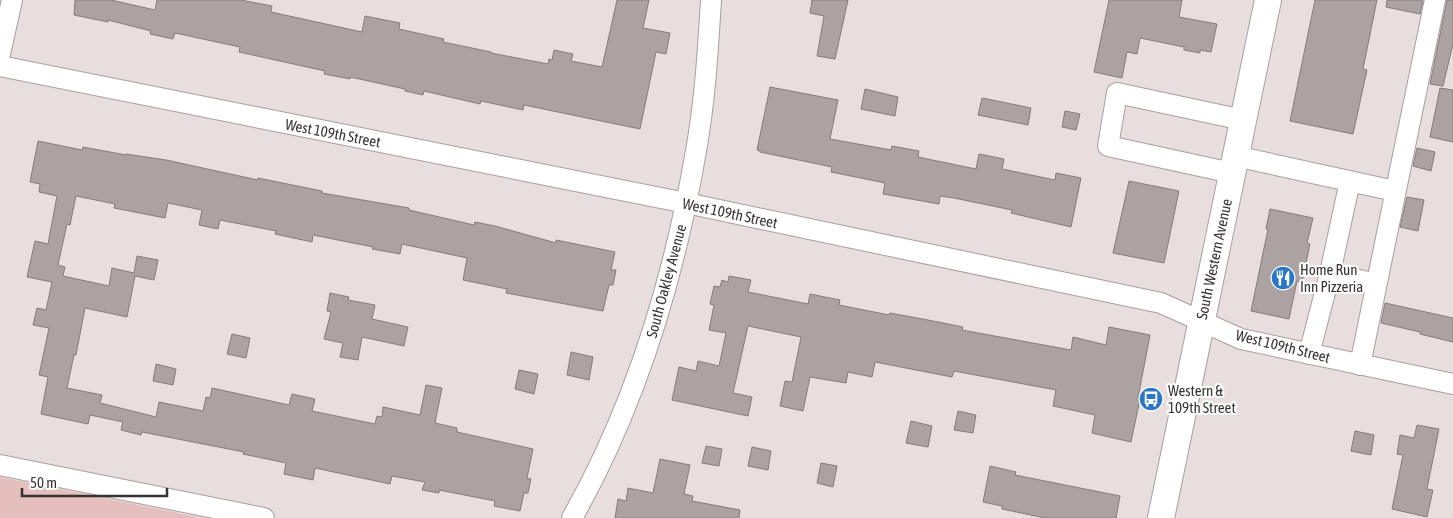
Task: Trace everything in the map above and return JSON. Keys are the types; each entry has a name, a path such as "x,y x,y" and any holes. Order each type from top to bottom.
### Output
{"main road":[{"name":"South Western Avenue","path":"1161,518 1266,0"}],"street":[{"path":"0,54 12,0"},
{"name":"South Oakley Avenue","path":"572,518 593,482 624,412 648,346 669,277 697,150 705,89 711,0"},
{"path":"1360,364 1435,0"},
{"name":"West 109th Street","path":"0,66 686,203 1161,303 1241,339 1453,384"},
{"path":"1243,120 1117,93 1108,146 1350,181 1395,191"},
{"path":"1310,354 1350,181"},
{"path":"1330,273 1376,284"},
{"path":"0,465 264,518"}],"shaded area":[{"path":"0,477 203,518 0,518"}],"building":[{"path":"75,0 111,0 155,10 157,0 241,0 272,6 271,12 362,32 365,16 400,23 399,29 444,39 443,42 491,53 548,64 549,59 552,60 554,50 573,54 571,61 602,67 617,0 649,0 643,28 670,33 666,54 656,52 640,129 524,105 523,110 481,101 480,104 424,91 423,95 405,91 405,89 350,77 350,79 324,74 325,71 239,52 240,47 175,33 173,39 150,34 151,31 108,20 108,22 74,15"},
{"path":"812,0 848,0 835,59 817,56 824,16 810,13"},
{"path":"1109,0 1182,0 1179,17 1217,24 1211,52 1200,50 1200,53 1184,50 1184,47 1140,38 1137,54 1127,52 1122,78 1094,72"},
{"path":"1315,0 1377,0 1363,69 1367,70 1353,134 1290,121"},
{"path":"1387,0 1423,0 1420,14 1386,7"},
{"path":"1447,0 1453,0 1453,44 1443,86 1430,84"},
{"path":"770,87 838,100 830,139 891,150 892,146 919,151 918,157 976,169 979,154 1004,159 1002,169 1055,180 1056,173 1081,178 1071,227 1011,213 1012,210 954,198 940,196 939,204 883,194 885,183 831,172 832,167 760,152 757,150"},
{"path":"1440,88 1453,90 1453,142 1430,137"},
{"path":"865,89 898,97 895,116 861,109"},
{"path":"982,98 1031,108 1028,125 978,115"},
{"path":"1065,111 1080,114 1076,130 1062,127"},
{"path":"38,141 82,150 83,147 166,160 258,180 258,178 322,191 322,193 409,208 409,210 474,225 475,222 495,226 556,243 556,240 615,252 611,270 616,270 613,285 609,285 603,311 506,293 507,289 463,280 467,258 402,244 400,254 313,235 312,242 275,234 276,231 220,220 218,229 199,225 202,210 168,203 165,218 114,208 115,204 76,196 70,225 67,224 58,265 65,267 63,276 109,286 112,268 134,273 137,256 158,260 154,280 135,276 127,317 85,308 76,355 74,355 67,388 102,395 100,403 156,417 159,402 203,411 206,397 210,398 212,388 289,405 292,394 315,399 312,411 375,424 377,416 382,417 383,407 420,415 426,385 442,388 435,423 457,428 457,432 533,449 527,478 531,479 528,493 524,493 520,511 494,506 495,501 439,490 439,493 422,490 425,482 392,476 390,484 315,468 313,480 284,474 286,463 243,454 244,452 142,432 141,435 121,430 123,422 90,415 88,424 41,414 48,377 39,375 49,328 33,325 37,308 46,310 52,282 27,277 35,241 48,244 57,196 39,192 40,184 30,182"},
{"path":"1417,148 1435,152 1431,171 1413,166"},
{"path":"1129,181 1179,191 1164,263 1113,253"},
{"path":"1407,197 1424,200 1418,231 1400,227"},
{"name":"Home Run Inn Pizzeria","path":"1270,209 1313,218 1307,243 1310,244 1302,282 1297,281 1289,319 1251,311 1268,229 1266,229"},
{"path":"729,276 751,280 748,292 808,304 810,294 840,300 839,305 889,315 890,313 928,320 963,327 962,330 1071,350 1073,337 1106,345 1109,327 1150,335 1131,442 1092,433 1095,415 1053,406 1056,390 954,371 952,377 875,362 872,377 848,372 846,383 810,377 803,411 780,406 785,381 792,382 801,337 748,326 733,393 752,397 748,416 672,400 679,367 696,371 698,361 719,366 726,333 709,330 714,305 710,304 714,286 720,287 722,280 728,282"},
{"path":"330,293 349,297 348,300 375,305 372,319 408,327 404,346 362,337 358,360 340,357 343,343 324,339 331,312 327,311"},
{"path":"1385,303 1453,318 1453,342 1381,323"},
{"path":"232,334 250,338 246,358 227,354"},
{"path":"571,352 593,357 589,380 567,375"},
{"path":"156,364 176,369 173,385 153,381"},
{"path":"519,370 538,374 534,394 515,389"},
{"path":"958,411 976,415 973,433 954,430"},
{"path":"911,421 932,426 928,447 906,443"},
{"path":"1417,425 1439,429 1427,489 1433,490 1427,517 1392,509 1403,455 1397,454 1400,435 1414,438"},
{"path":"1355,431 1374,435 1371,455 1351,451"},
{"path":"706,446 722,449 719,466 702,463"},
{"path":"752,447 771,451 768,470 748,466"},
{"path":"660,459 690,465 684,494 693,496 692,501 740,510 739,518 615,518 618,499 626,501 628,488 653,493"},
{"path":"821,463 837,466 833,487 817,483"},
{"path":"990,466 1016,472 1015,475 1120,496 1116,518 1045,518 1002,509 1002,506 983,502"}],"place":[{"name":"Home Run Inn Pizzeria","path":"1283,278"},
{"name":"Western & 109th Street","path":"1151,399"}]}
